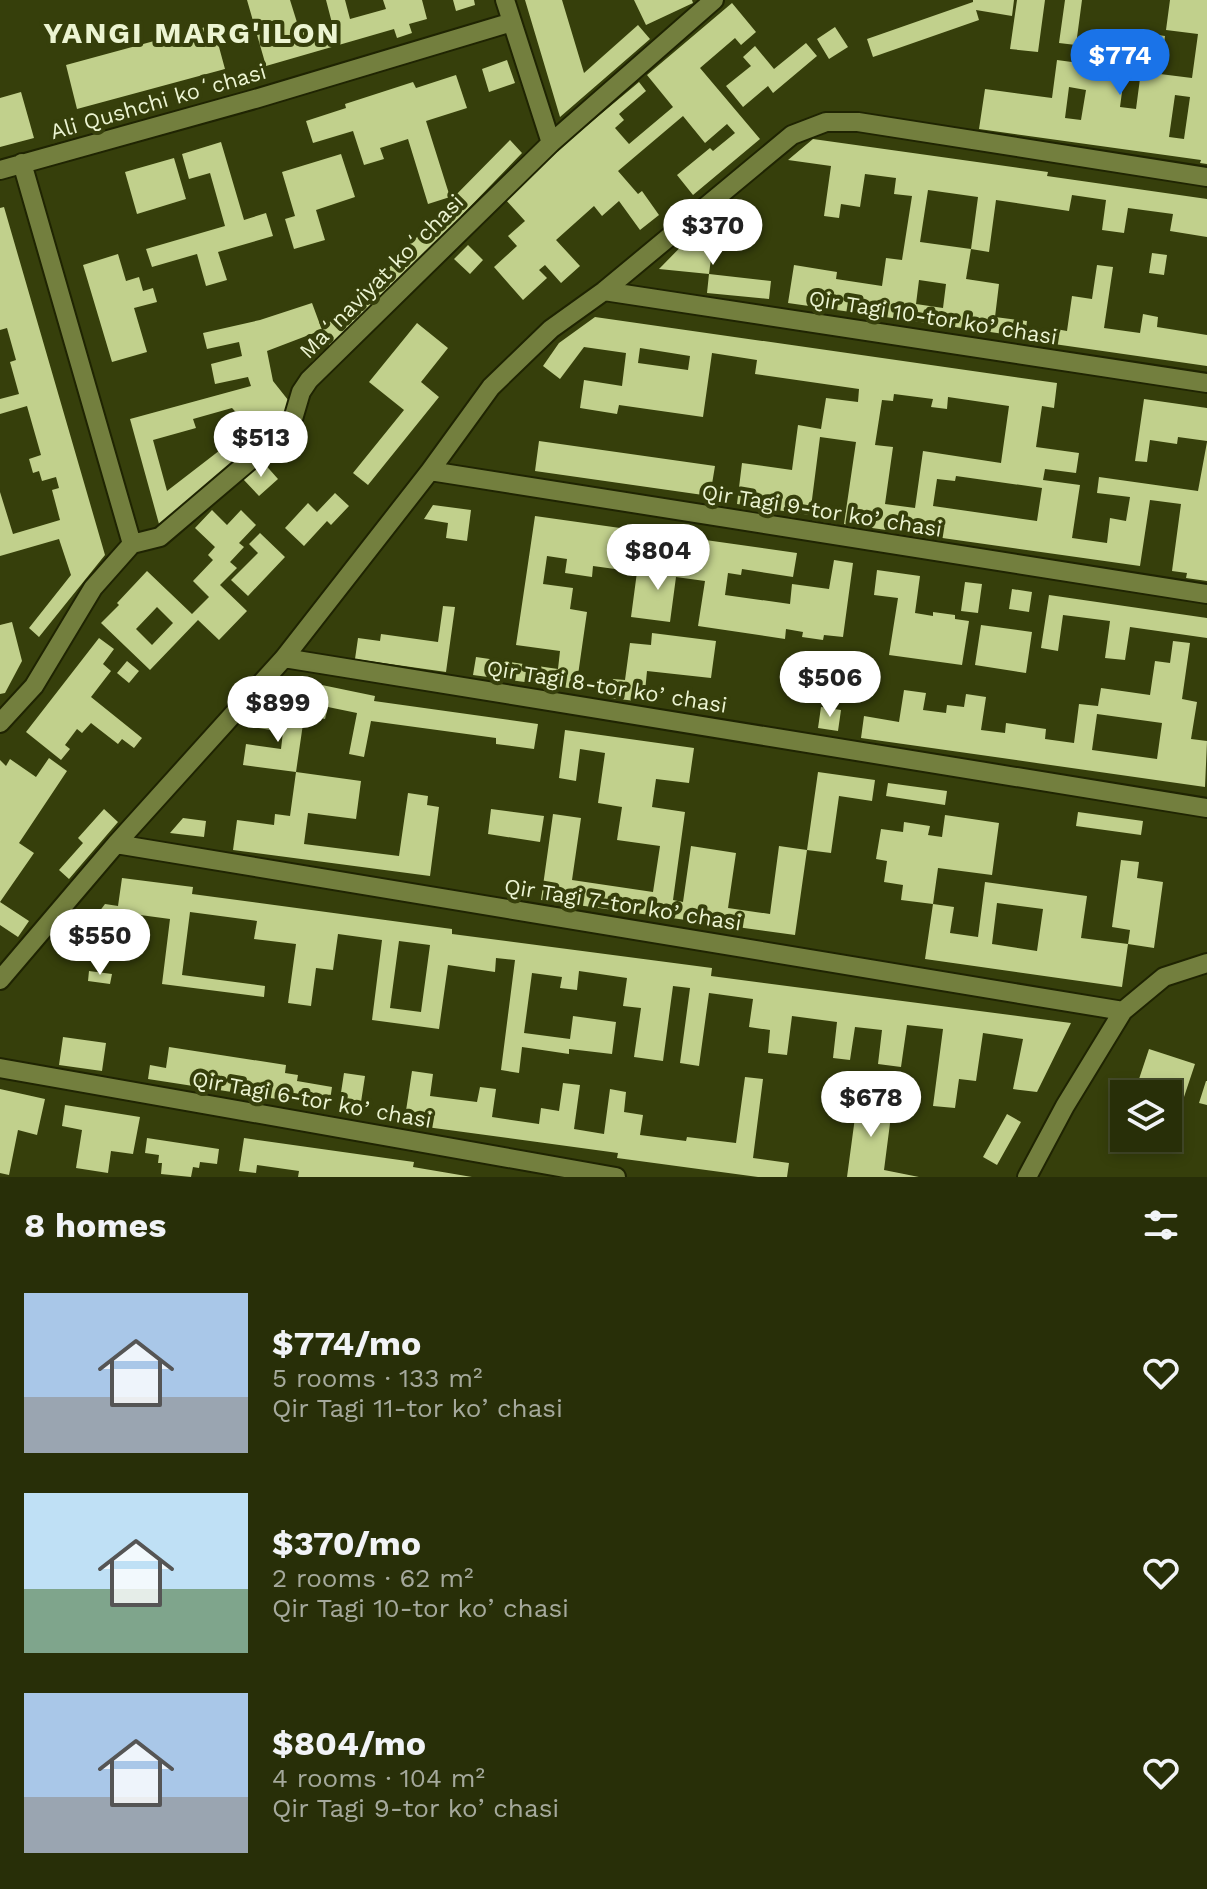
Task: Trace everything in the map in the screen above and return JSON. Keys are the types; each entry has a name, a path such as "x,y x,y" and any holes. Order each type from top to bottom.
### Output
{"street":[{"path":"505,0 551,143"},
{"name":"Maʻnaviyat koʻchasi","path":"0,723 34,686 93,588 132,544 160,537 274,440 293,419 301,392 309,380 551,143 714,0"},
{"name":"Ali Qushchi koʻchasi","path":"0,170 512,22"},
{"path":"0,980 116,844 284,658 430,471 491,387 551,329 604,291 792,135 826,122 858,122 1207,177"},
{"path":"22,163 132,544"},
{"name":"Qir Tagi 10-tor koʼchasi","path":"604,291 1207,383"},
{"name":"Qir Tagi 9-tor koʼchasi","path":"430,471 1207,594"},
{"name":"Qir Tagi 8-tor koʼchasi","path":"284,658 1207,808"},
{"name":"Qir Tagi 7-tor koʼchasi","path":"116,844 1123,1011"},
{"path":"1027,1177 1065,1106 1123,1011 1164,977 1207,963"},
{"name":"Qir Tagi 6-tor koʼchasi","path":"0,1068 616,1177"}],"building":[{"path":"247,0 290,0 300,32 332,23 326,0 345,0 350,19 386,9 383,0 422,0 427,19 409,24 412,33 397,38 394,29 266,66"},
{"path":"453,0 474,0 475,5 456,11"},
{"path":"525,0 562,0 584,73 638,25 650,39 560,117"},
{"path":"634,0 692,0 693,3 646,25"},
{"path":"973,0 1014,0 1012,16 976,10 979,20 873,57 867,39"},
{"path":"1017,0 1045,0 1038,52 1010,49"},
{"path":"1065,0 1082,0 1076,45 1059,43"},
{"path":"1170,0 1207,0 1207,164 1200,163 1201,160 979,129 985,89 1052,98 1057,60 1109,67 1114,29 1165,36 1160,74 1192,78 1198,34 1166,30","holes":["1125,69 1141,71 1136,109 1120,107","1069,87 1086,90 1081,120 1065,118","1175,95 1190,97 1184,139 1169,137"]},
{"path":"732,3 756,32 741,45 735,38 700,68 760,139 693,195 677,175 710,148 713,151 735,133 727,124 705,143 683,116 618,171 638,194 642,191 659,215 640,230 619,201 602,216 594,206 556,240 580,266 561,283 545,265 539,270 547,278 523,300 494,267 517,246 508,236 525,221 505,199 639,82 646,91 619,114 624,120 615,128 629,144 673,107 647,75"},
{"path":"213,25 225,69 77,109 66,65"},
{"path":"835,27 848,47 829,59 817,39"},
{"path":"806,43 817,56 773,93 768,86 743,107 726,86 751,66 743,57 755,46 774,69"},
{"path":"507,60 515,83 489,92 482,69"},
{"path":"456,75 467,108 426,121 450,197 428,204 408,139 380,148 384,159 364,165 353,131 313,143 306,121 346,108 345,104 413,82 416,88"},
{"path":"21,92 34,138 0,147 0,98"},
{"path":"813,139 1048,172 1047,176 1207,199 1207,237 1170,231 1173,214 1128,208 1124,233 1102,230 1106,200 1072,195 1069,211 996,200 989,252 971,249 966,279 999,284 995,317 1027,321 1025,337 788,303 794,265 837,272 836,279 882,286 886,258 902,260 912,196 894,194 896,178 865,174 860,207 841,204 839,218 824,216 831,166 788,160","holes":["928,190 978,197 971,249 920,242","919,280 946,284 943,308 916,304"]},
{"path":"510,140 522,153 461,216 465,222 330,348 323,328 451,206 448,203"},
{"path":"221,142 244,220 266,213 273,236 218,252 227,280 206,286 197,254 152,267 146,249 225,226 210,173 189,179 182,154"},
{"path":"341,154 355,197 316,210 325,240 294,249 285,219 295,216 282,172"},
{"path":"174,158 186,199 137,214 125,172"},
{"path":"4,207 105,555 39,637 29,628 71,575 59,539 0,556 0,492 13,534 60,520 52,490 59,488 56,477 42,481 39,471 33,473 29,459 41,455 27,406 0,414 0,399 19,394 10,362 16,360 7,328 0,330 0,208"},
{"path":"707,220 716,220 709,274 659,269"},
{"path":"468,245 483,260 470,274 454,259"},
{"path":"1152,253 1167,255 1164,275 1149,273"},
{"path":"118,254 126,281 139,277 143,291 153,288 157,302 134,308 147,352 112,362 83,265"},
{"path":"1097,265 1113,267 1104,328 1140,333 1143,314 1158,317 1157,327 1207,335 1207,366 1054,344 1056,329 1067,331 1072,296 1092,299"},
{"path":"709,274 771,281 769,299 707,293"},
{"path":"312,303 322,330 267,351 273,381 292,405 243,458 159,524 130,419 251,386 248,377 215,384 211,364 242,356 239,342 207,349 203,333 260,320","holes":["232,408 250,427 167,491 153,440 196,428 193,419"]},
{"path":"595,317 1057,383 1054,408 1042,406 1036,447 1079,453 1076,473 1045,469 1043,480 1080,485 1072,538 1107,543 1110,518 1126,521 1130,497 1097,493 1099,477 1198,491 1207,442 1207,581 1186,578 1187,573 1172,571 1181,504 1150,500 1140,566 844,524 856,442 820,437 810,515 737,504 742,463 792,470 798,425 821,429 826,398 858,402 859,389 755,374 757,360 712,353 703,417 619,405 617,414 580,408 584,380 622,386 626,353 584,347 560,379 543,366 559,343","holes":["640,348 690,356 688,370 638,363","894,394 933,399 931,407 947,409 948,397 1009,406 1001,463 923,451 915,508 885,504 893,447 875,445 882,400 893,401","956,476 1042,488 1037,521 933,506 937,479 955,481"]},
{"path":"417,323 448,348 421,382 439,397 368,485 353,473 404,410 369,382"},
{"path":"1144,399 1207,408 1207,441 1178,437 1177,444 1150,440 1147,462 1135,461"},
{"path":"539,441 715,466 710,496 535,471"},
{"path":"262,461 278,479 259,496 243,479"},
{"path":"335,493 349,506 331,525 327,521 304,546 285,528 308,503 317,512"},
{"path":"433,505 471,510 467,541 446,538 448,523 424,519"},
{"path":"212,510 227,525 241,510 256,525 239,543 244,547 230,562 237,568 220,585 247,611 219,640 198,620 150,670 101,623 147,571 192,614 209,597 193,581 213,560 208,555 215,547 195,528","holes":["157,607 173,623 152,645 136,629"]},
{"path":"535,516 797,553 793,577 742,569 741,575 728,573 725,595 790,604 792,584 829,589 834,560 853,563 843,637 824,635 823,640 802,637 803,632 786,629 785,639 698,626 705,581 676,577 670,622 631,617 637,572 593,566 592,577 565,573 567,559 547,556 543,584 573,588 570,609 587,612 576,689 473,675 476,657 558,669 560,651 516,645"},
{"path":"260,533 285,557 248,596 231,580 258,553 249,544"},
{"path":"877,570 920,576 915,613 955,615 955,619 969,621 962,665 889,655 898,598 874,595"},
{"path":"965,582 982,584 978,613 961,611"},
{"path":"1012,589 1032,592 1029,612 1009,609"},
{"path":"1049,595 1207,618 1207,638 1130,627 1125,660 1105,658 1110,621 1063,615 1058,651 1041,648"},
{"path":"443,606 455,607 446,672 355,659 358,638 380,641 381,634 438,642"},
{"path":"12,622 22,661 5,693 0,694 0,625"},
{"path":"981,625 1032,632 1026,673 975,665"},
{"path":"652,633 716,641 711,678 647,671 644,702 610,698 613,679 625,680 630,643 651,645"},
{"path":"99,638 114,649 103,664 111,671 91,697 142,738 134,748 122,739 118,744 91,723 82,733 77,729 65,745 70,749 61,760 26,732"},
{"path":"1173,641 1190,643 1182,699 1197,702 1191,739 1207,741 1205,787 861,738 864,716 899,722 904,690 926,693 923,710 946,713 947,705 964,707 966,694 986,697 981,730 1005,733 1006,723 1046,729 1045,739 1074,743 1079,704 1098,706 1101,688 1150,695 1155,661 1170,663","holes":["1097,714 1162,723 1157,759 1092,750"]},
{"path":"127,661 139,671 129,683 117,673"},
{"path":"288,678 375,696 374,701 538,724 534,749 496,744 496,738 371,721 364,757 349,754 357,713 328,707 325,719 315,717 316,713 272,704"},
{"path":"821,707 841,710 838,731 818,728"},
{"path":"270,711 304,717 296,772 243,765 246,744 281,749 283,732 253,727"},
{"path":"565,730 694,748 689,783 656,779 652,807 685,812 673,900 683,902 691,846 736,853 728,908 770,914 779,846 807,850 795,935 541,900 553,814 581,818 572,880 653,892 660,846 617,840 622,807 598,803 605,753 580,749 576,781 559,778"},
{"path":"49,758 67,771 19,843 34,853 0,902 0,760 6,766 10,759 36,777"},
{"path":"296,772 361,781 356,819 308,813 304,844 399,856 408,793 428,796 427,805 439,807 430,876 233,850 237,820 274,825 275,814 290,816"},
{"path":"818,772 875,780 872,801 839,796 831,853 807,850"},
{"path":"888,783 947,791 945,805 886,796"},
{"path":"104,809 118,822 69,879 59,870 83,843 78,838"},
{"path":"491,809 544,816 540,842 488,834"},
{"path":"1078,812 1143,821 1141,835 1076,826"},
{"path":"945,815 999,823 992,875 938,868 933,904 901,900 903,885 884,882 887,861 876,859 881,829 903,832 904,822 930,826 928,835 942,837"},
{"path":"183,818 206,821 204,837 170,833"},
{"path":"1121,860 1139,862 1137,878 1163,882 1154,948 1128,944 1130,930 1112,927"},
{"path":"122,878 193,887 192,894 452,929 452,934 712,968 711,976 1071,1023 1037,1092 1013,1089 1023,1039 983,1033 976,1081 959,1079 955,1108 933,1106 943,1029 907,1025 901,1067 878,1064 882,1030 855,1027 850,1060 833,1058 837,1022 792,1016 787,1055 768,1053 770,1030 749,1027 753,999 709,993 699,1066 680,1063 690,988 673,986 663,1061 634,1057 641,1008 623,1006 627,978 579,971 577,990 560,988 562,977 532,973 524,1033 570,1039 573,1016 616,1022 612,1054 569,1049 569,1054 522,1047 519,1073 501,1070 515,960 496,958 495,972 448,965 439,1029 372,1020 382,940 338,934 333,970 316,968 311,1006 288,1003 296,944 254,939 257,921 190,912 182,975 265,986 264,997 162,984 170,919 118,912 116,928 90,924 105,904 118,906","holes":["399,941 430,945 421,1012 390,1008"]},
{"path":"985,882 1087,896 1081,938 1128,944 1122,987 925,959 933,904 954,907 950,933 978,937","holes":["997,903 1043,909 1037,951 992,944"]},
{"path":"0,902 29,921 18,937 0,925"},
{"path":"89,971 112,974 110,984 88,981"},
{"path":"63,1037 106,1043 102,1071 59,1065"},
{"path":"169,1047 286,1065 285,1073 298,1075 297,1081 332,1087 329,1107 148,1079 150,1065 166,1068"},
{"path":"1149,1049 1195,1064 1183,1100 1182,1080 1139,1080"},
{"path":"412,1071 433,1074 430,1096 477,1102 480,1087 496,1089 492,1117 539,1124 541,1108 559,1111 563,1083 580,1085 574,1129 604,1134 610,1089 626,1092 624,1112 643,1115 640,1135 736,1143 745,1077 763,1079 753,1158 789,1163 787,1177 758,1177 617,1158 618,1153 404,1124"},
{"path":"344,1073 365,1076 359,1115 338,1112"},
{"path":"1207,1081 1207,1105 1199,1103"},
{"path":"0,1089 45,1099 37,1135 18,1130 9,1175 0,1173"},
{"path":"858,1095 893,1100 884,1170 919,1177 847,1177"},
{"path":"65,1105 140,1117 133,1154 111,1151 108,1173 76,1168 82,1130 62,1126"},
{"path":"1007,1114 1021,1122 997,1165 983,1157"},
{"path":"147,1138 219,1149 217,1164 200,1162 199,1168 193,1167 191,1177 161,1174 159,1155 145,1153"},
{"path":"244,1138 414,1162 413,1167 472,1177 298,1177 299,1171 257,1165 256,1173 239,1171"}],"district":[{"name":"YANGI MARG'ILON","path":"192,33"}]}
